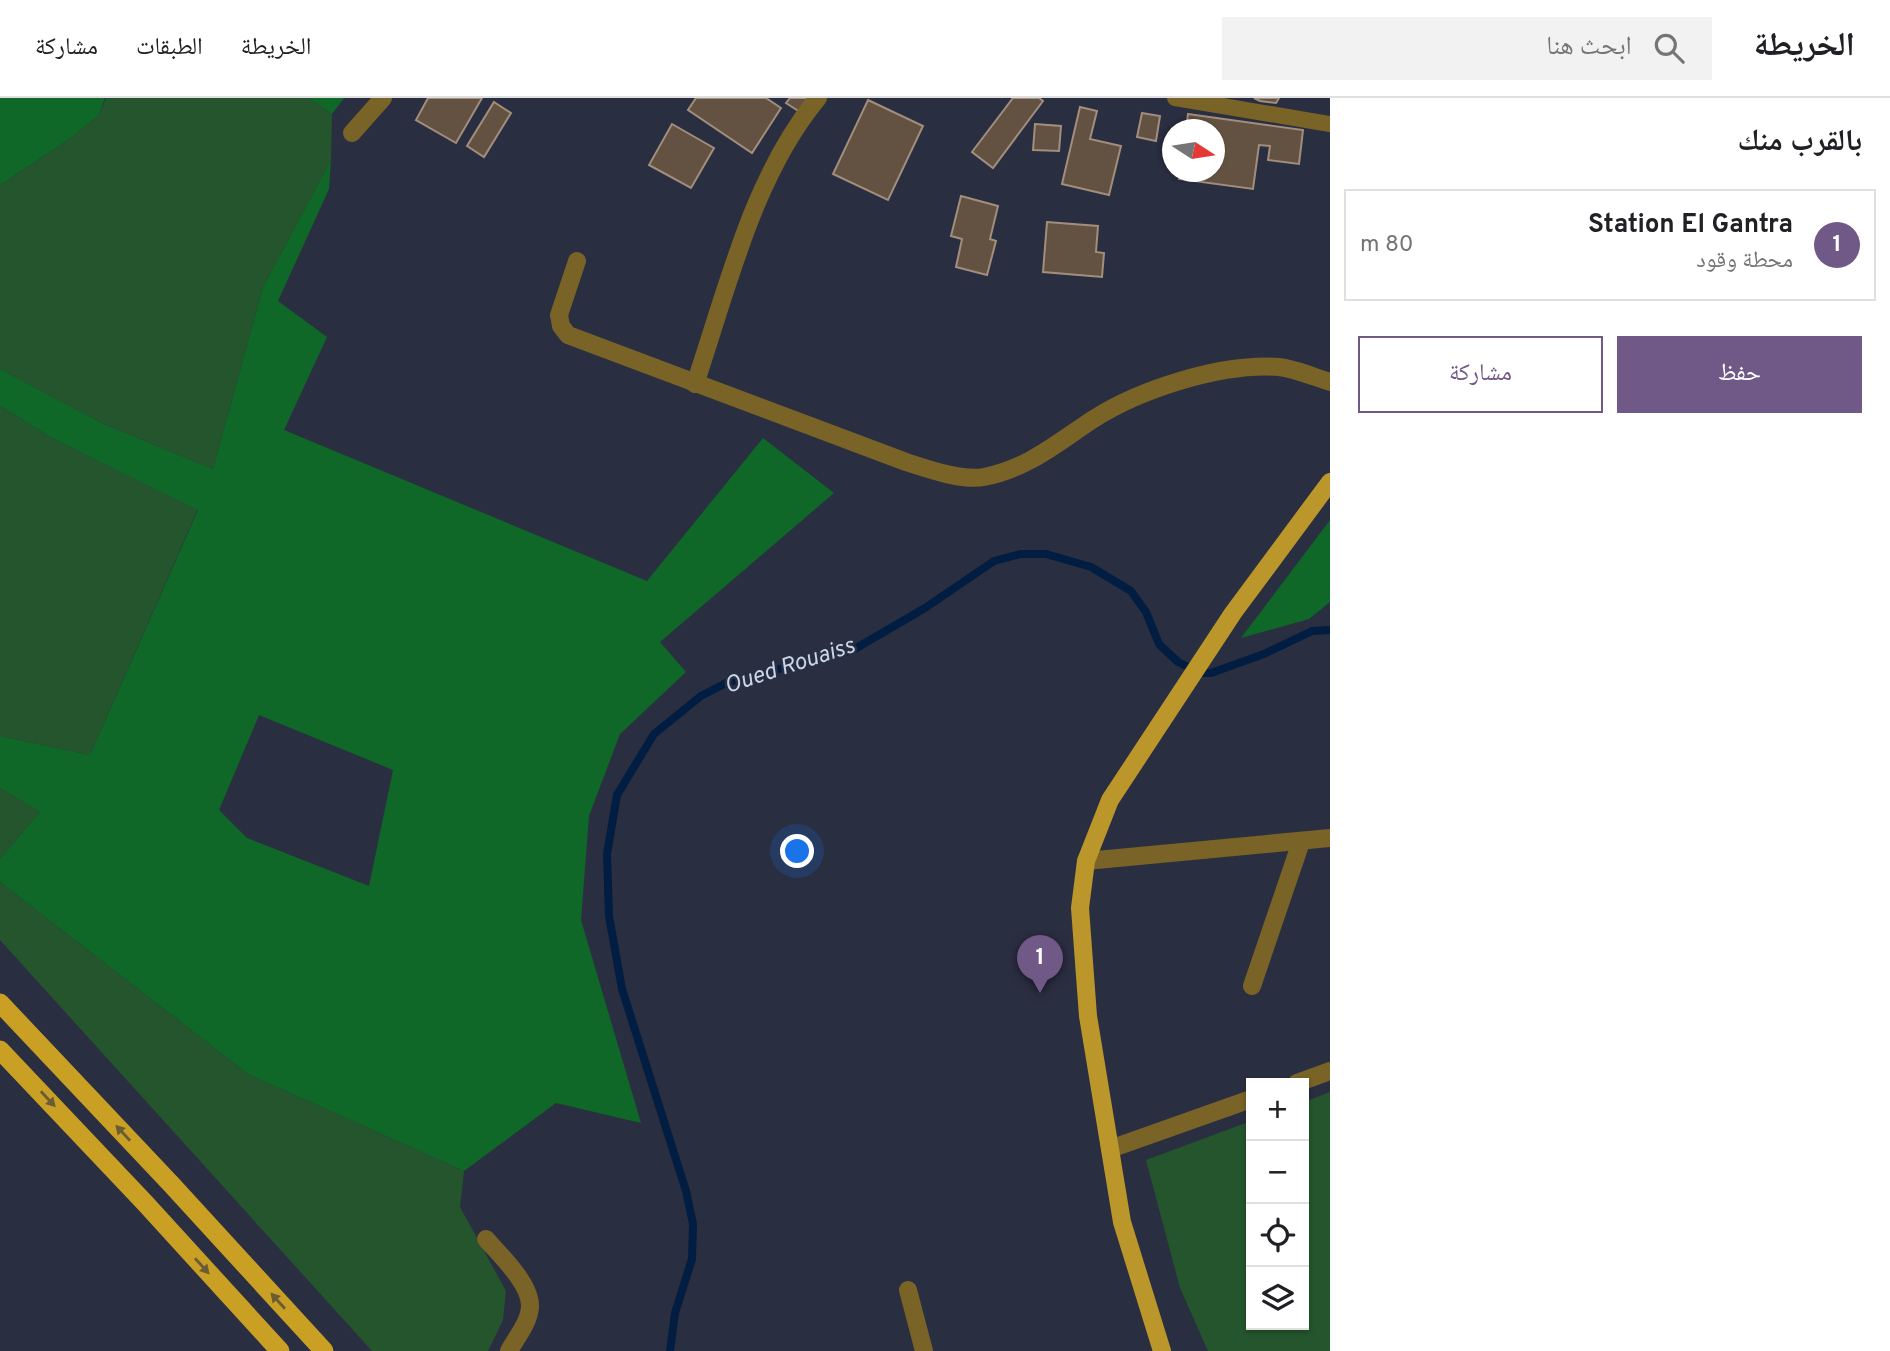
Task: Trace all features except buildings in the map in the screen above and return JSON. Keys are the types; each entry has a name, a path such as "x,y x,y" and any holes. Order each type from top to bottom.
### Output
{"highway":[{"path":"0,1003 324,1351"},
{"path":"0,1050 280,1351"}],"main road":[{"path":"1162,1351 1122,1222 1087,1002 1080,908 1086,861 1110,800 1233,613 1330,482"}],"street":[{"path":"352,133 383,98"},
{"path":"695,384 758,202 783,149 818,98"},
{"path":"577,261 559,315 561,326 568,335 906,462 946,474 982,478 1023,466 1105,413 1142,394 1192,377 1255,367 1282,367 1330,382"},
{"path":"1086,861 1330,838"},
{"path":"1252,986 1301,842"},
{"path":"1309,1079 1330,1072"},
{"path":"1110,1149 1246,1101"},
{"path":"486,1239 523,1284 529,1298 528,1315 509,1351"},
{"path":"908,1290 923,1351"}],"lane":[{"path":"1175,98 1330,124"}],"green space":[{"path":"0,98 105,98 99,115 68,140 0,185"},
{"path":"106,98 309,98 332,114 331,160 263,287 213,469 104,424 0,369 0,185 68,140 99,115"},
{"path":"309,98 344,98 332,114"},
{"path":"331,160 329,189 278,301 327,337 284,430 647,581 763,438 834,493 660,642 686,672 620,734 589,816 581,920 641,1123 556,1103 464,1171 248,1074 0,882 0,859 40,812 0,788 0,736 90,755 198,510 52,438 0,406 0,369 104,424 213,469 263,287","holes":["259,715 393,770 369,886 247,838 219,810"]},
{"path":"0,406 52,438 198,509 90,755 0,736"},
{"path":"1330,520 1330,602 1309,619 1241,638"},
{"path":"0,788 40,812 0,859"},
{"path":"0,882 248,1074 464,1171 460,1207 506,1291 503,1320 488,1351 372,1351 0,940"},
{"path":"1330,1092 1330,1351 1208,1351 1180,1288 1146,1160 1246,1123 1246,1330 1309,1330 1309,1100"}],"waterway":[{"name":"Oued Rouaiss","path":"670,1351 675,1313 692,1259 693,1224 686,1191 622,989 609,916 607,854 617,795 654,734 701,696 728,682 853,650 925,608 994,561 1020,554 1046,554 1091,567 1131,591 1146,612 1159,644 1178,662 1201,673 1211,673 1264,654 1312,631 1330,630"}],"place":[{"name":"Station El Gantra","path":"1040,993"}]}
